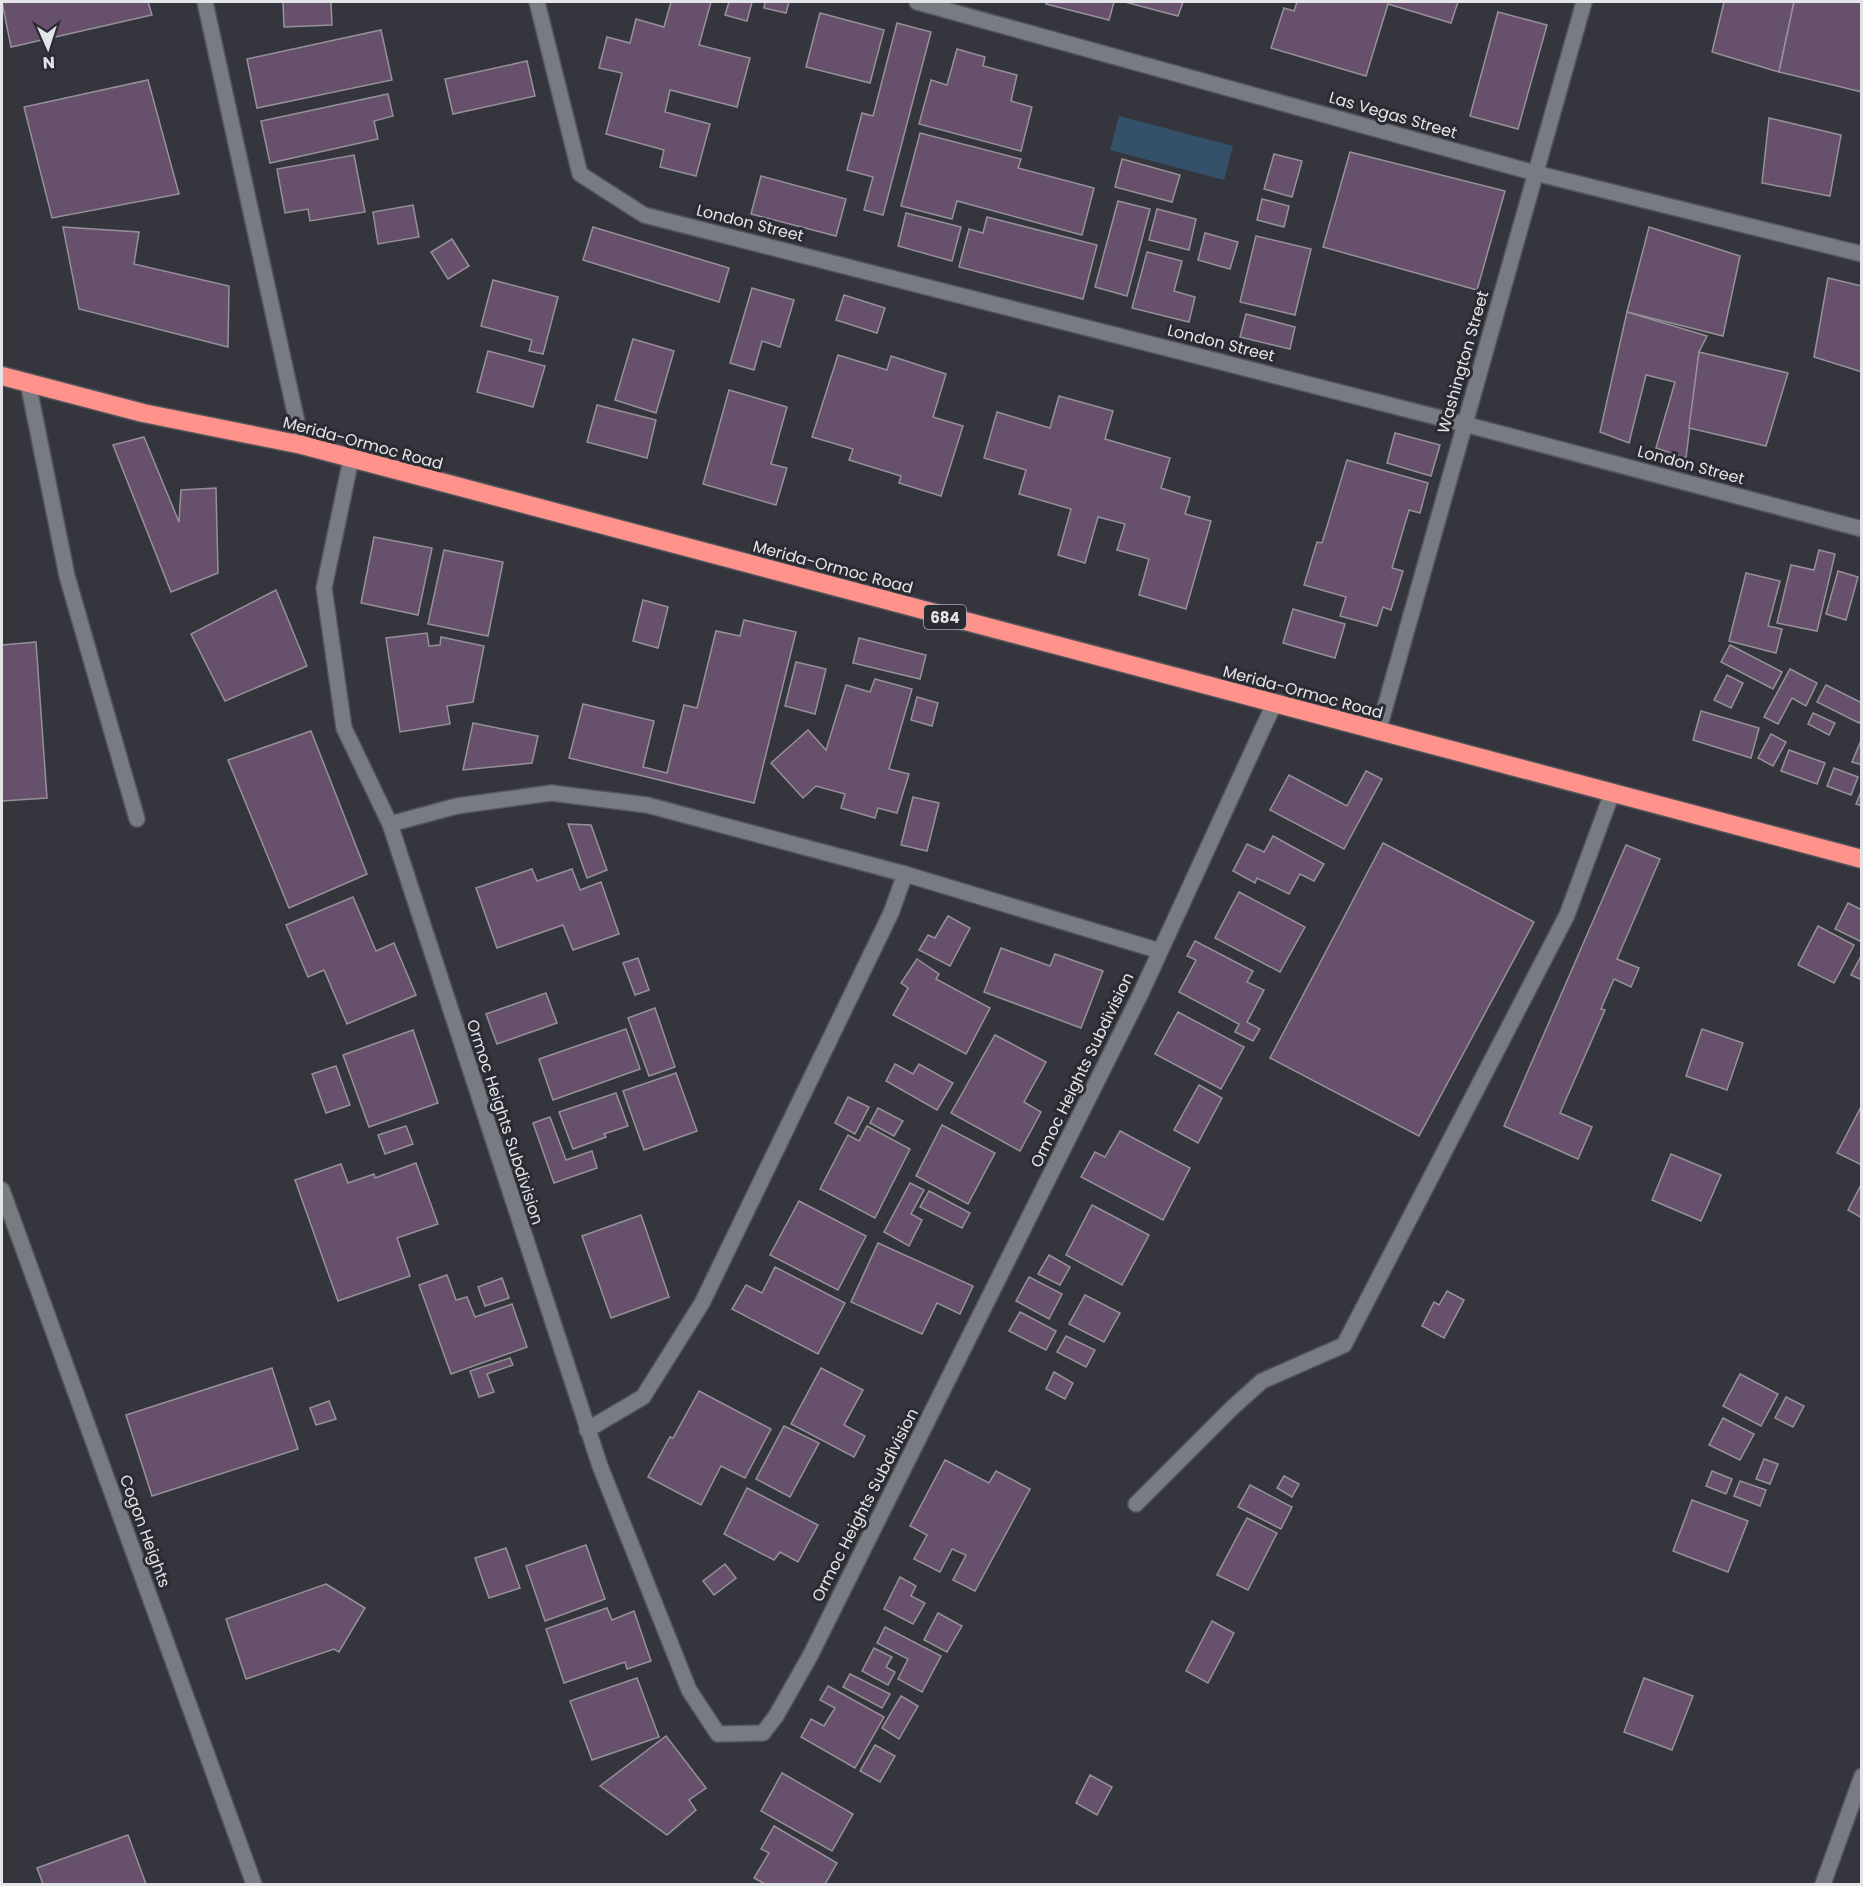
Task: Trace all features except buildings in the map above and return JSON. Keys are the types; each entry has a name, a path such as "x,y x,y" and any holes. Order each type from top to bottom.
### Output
{"highway":[{"name":"Merida-Ormoc Road","path":"2,376 143,413 302,445 1862,859"}],"street":[{"path":"205,2 302,445"},
{"name":"London Street","path":"537,2 580,174 644,215 1464,424 1862,529"},
{"name":"Las Vegas Street","path":"917,2 1535,173 1862,254"},
{"name":"Washington Street","path":"1378,732 1584,2"},
{"path":"28,383 67,576 137,819"},
{"name":"Ormoc Heights Subdivision","path":"351,459 324,588 344,728 390,824 600,1466 689,1690 718,1734 764,1733 776,1716 821,1635 1141,993 1274,704"},
{"path":"390,824 457,806 551,793 647,805 905,874 1160,951"},
{"path":"1136,1503 1262,1381 1344,1345 1567,915 1612,793"},
{"path":"587,1430 643,1397 702,1303 891,914 905,874"},
{"name":"Cogon Heights","path":"2,1190 254,1884"},
{"path":"1823,1884 1862,1776"}],"water":[{"path":"1119,116 1233,146 1224,180 1110,150"}]}
